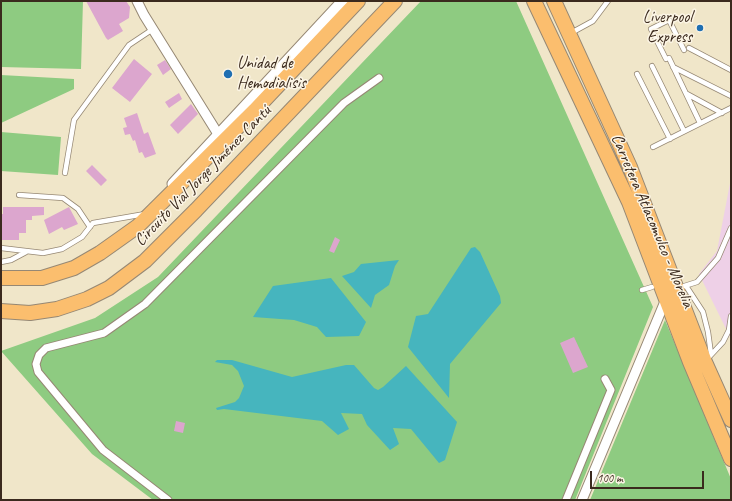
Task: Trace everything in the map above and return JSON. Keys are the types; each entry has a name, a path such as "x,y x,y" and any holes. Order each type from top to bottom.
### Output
{"main road":[{"name":"Circuito Vial Jorge Jiménez Cantú","path":"1,278 42,278 74,268 100,253 138,226 255,110 358,1"},
{"name":"Circuito Vial Jorge Jiménez Cantú","path":"1,310 30,313 57,309 72,304 109,288 145,261 196,210 395,1"},
{"name":"Carretera Atlacomulco - Morelia","path":"534,1 629,202 666,299 728,447 731,459"},
{"name":"Carretera Atlacomulco - Morelia","path":"549,4 569,34 630,168 682,287 731,420"},
{"path":"549,4 600,123 629,202"}],"street":[{"path":"137,1 153,30 218,134"},
{"name":"Circuito Vial Jorge Jiménez Cantú","path":"138,226 184,170 342,1"},
{"path":"168,500 103,450 38,372 36,364 39,355 46,348 104,333 145,304 344,103 379,78"},
{"path":"582,500 666,299"},
{"path":"566,500 611,390 605,379"}],"lane":[{"path":"569,34 593,21 608,1"},
{"path":"700,123 674,67 651,29 669,20 686,49 731,70"},
{"path":"66,174 74,120 129,45 153,30"},
{"path":"652,66 684,131"},
{"path":"674,67 731,96"},
{"path":"637,74 670,139"},
{"path":"687,94 722,113"},
{"path":"653,147 731,108"},
{"path":"19,195 63,198 78,209 90,227"},
{"path":"1,248 43,253 62,249 82,237 93,223 148,214"},
{"path":"682,287 697,282 718,258 731,228"},
{"path":"1,262 11,260 26,252"},
{"path":"642,290 652,287"},
{"path":"708,358 723,342 730,331 731,316"}],"shaded area":[{"path":"731,178 731,339 699,274 717,251"}],"green space":[{"path":"1,1 83,1 81,69 1,67"},
{"path":"421,1 516,1 653,307 575,500 153,500 92,454 1,351 95,318 158,277"},
{"path":"1,75 74,79 74,89 1,123"},
{"path":"1,132 61,137 58,175 1,171"},
{"path":"665,320 731,479 731,500 590,500"}],"water":[{"path":"475,247 480,252 500,296 501,303 450,364 449,398 408,347 416,316 428,314 471,248"},
{"path":"399,260 395,266 389,285 375,295 371,308 342,276 354,272 361,264"},
{"path":"331,278 366,322 359,336 326,337 317,327 294,320 253,317 273,286"},
{"path":"217,360 232,360 292,377 346,365 354,365 374,388 378,390 406,366 457,422 445,460 439,463 411,429 393,428 399,444 390,450 367,425 362,414 341,413 349,429 338,435 322,421 224,409 217,410 216,408 235,402 239,398 244,386 238,371 232,365 215,362"}],"building":[{"path":"86,1 126,1 130,7 129,18 119,24 123,31 108,40"},
{"path":"134,59 152,74 130,102 112,88"},
{"path":"165,60 171,69 163,75 157,65"},
{"path":"179,93 182,99 169,108 165,102"},
{"path":"191,104 198,114 178,134 170,125"},
{"path":"137,113 144,134 148,132 156,154 145,158 142,152 139,153 135,140 133,141 130,134 125,135 123,128 127,127 124,118"},
{"path":"92,165 107,180 101,186 86,171"},
{"path":"3,207 44,207 44,215 32,216 32,220 26,220 26,233 19,233 19,240 1,240 1,214 3,214"},
{"path":"69,207 78,224 64,230 62,227 49,234 44,220"},
{"path":"335,237 340,240 334,253 329,251"},
{"path":"574,337 588,367 573,373 560,343"},
{"path":"176,421 185,423 183,433 174,431"}],"place":[{"name":"Liverpool Express","path":"700,28"},
{"name":"Unidad de Hemodialisis","path":"228,74"}]}
